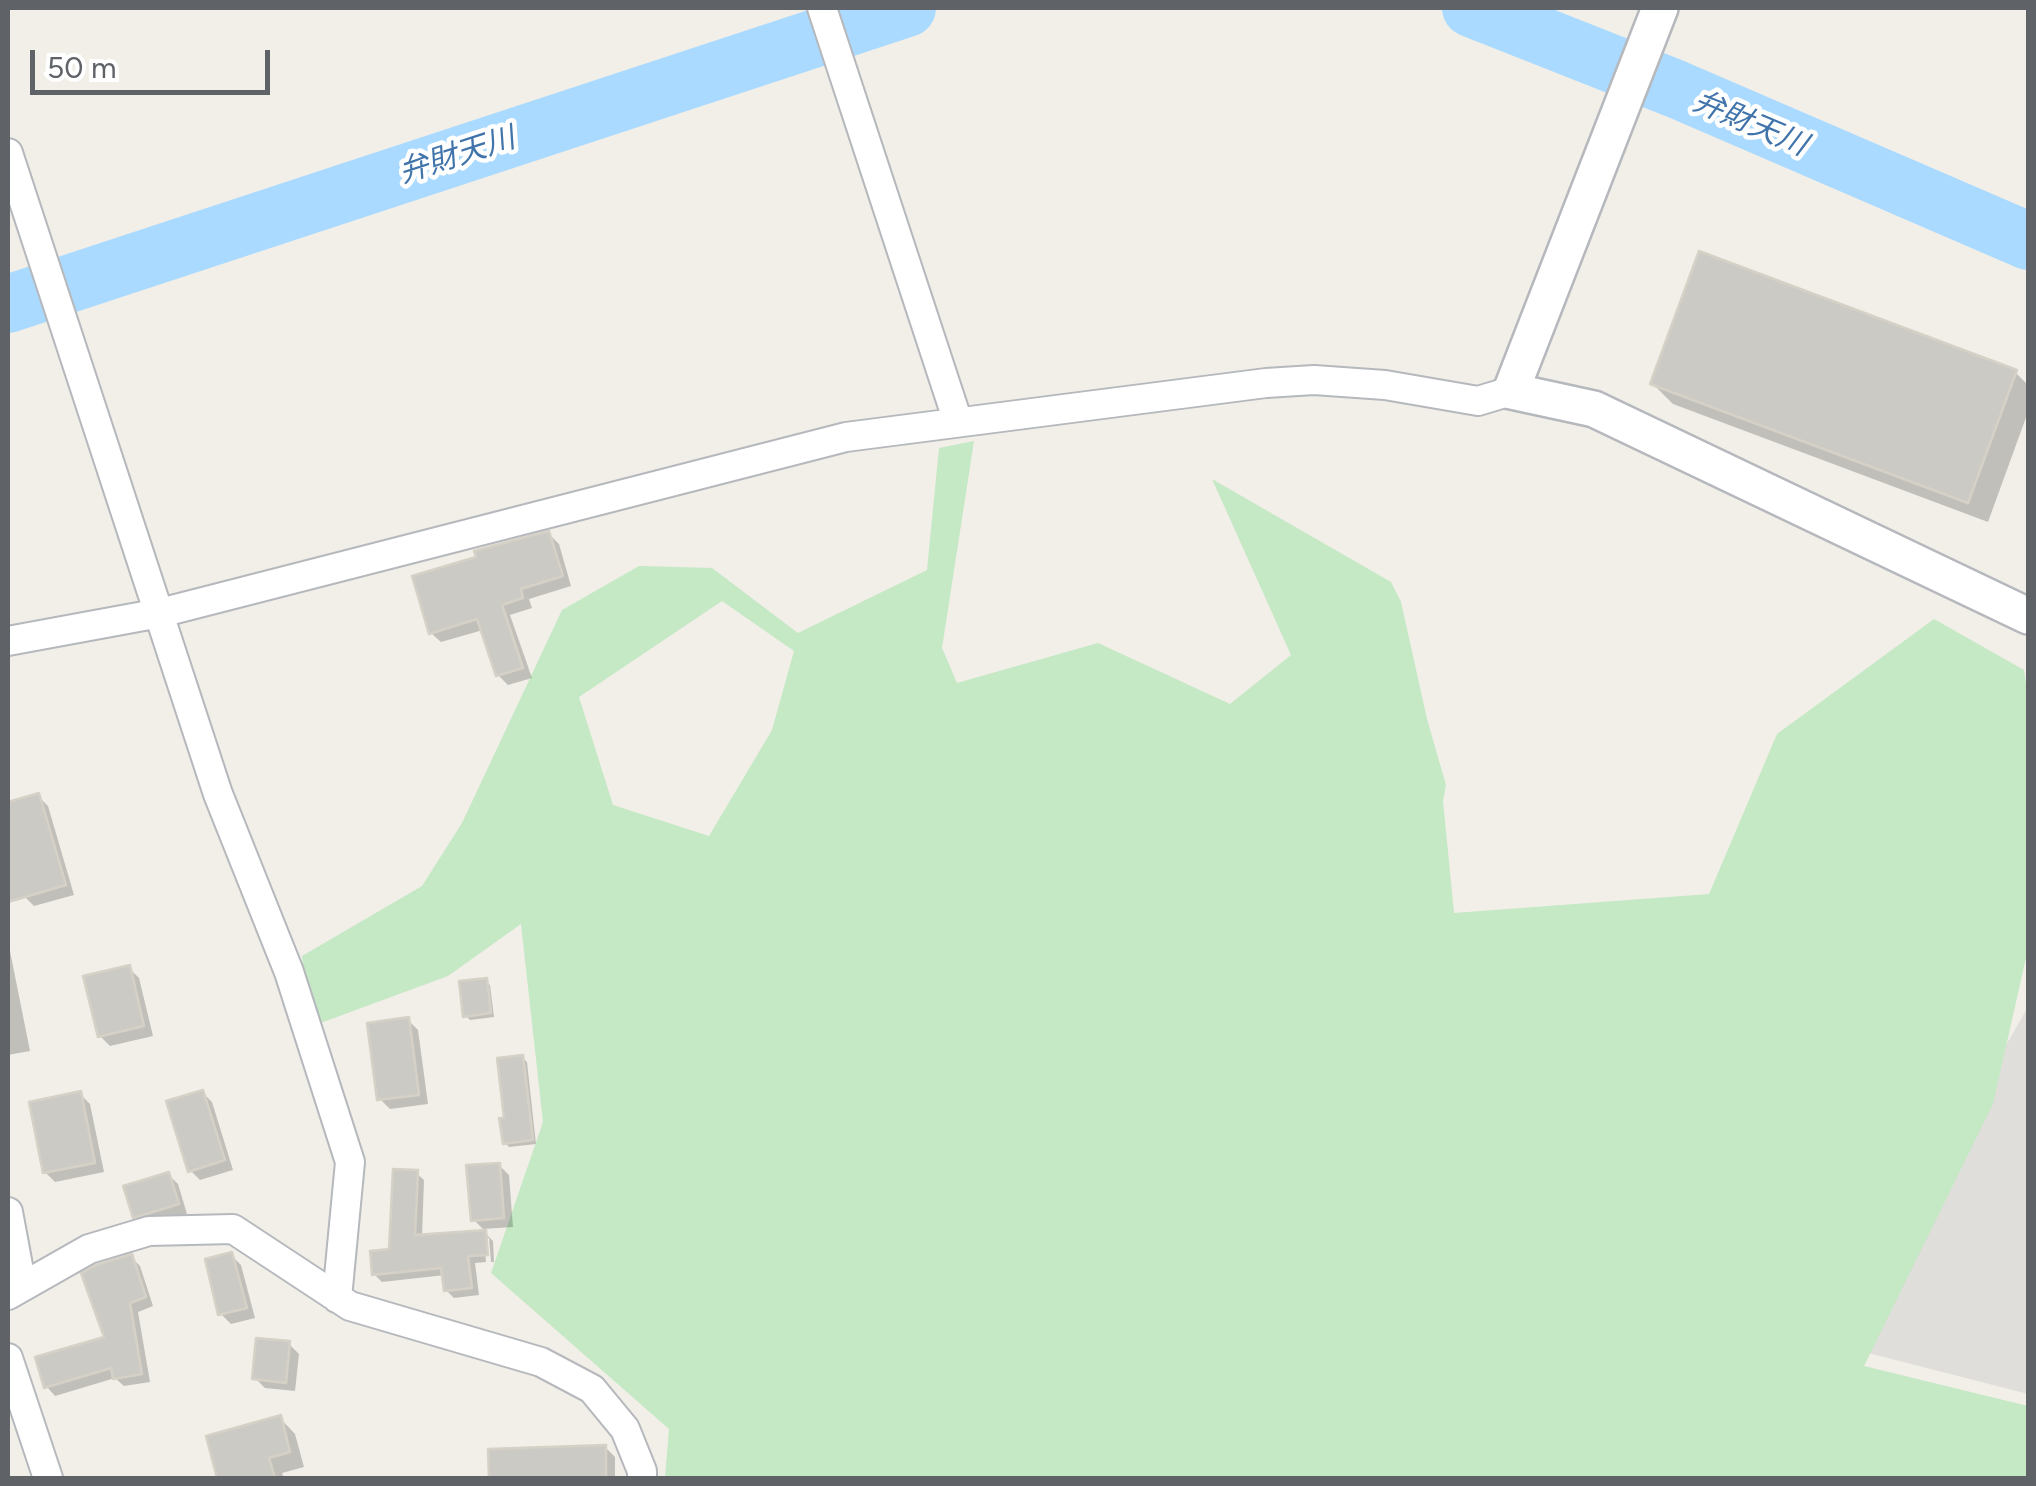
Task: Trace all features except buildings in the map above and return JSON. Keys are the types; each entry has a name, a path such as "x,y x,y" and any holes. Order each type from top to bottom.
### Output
{"street":[{"path":"822,8 958,422"},
{"path":"1511,391 1660,8"},
{"path":"8,153 218,794 289,972 350,1162 337,1298"},
{"path":"8,641 160,613 846,437 1314,380 1385,385 1478,401 1511,391 1594,408 2028,613"},
{"path":"8,1212 15,1291 90,1249 149,1231 233,1230 350,1306 541,1362 592,1389 625,1429 642,1478"},
{"path":"8,1358 48,1478"}],"shaded area":[{"path":"2028,1007 2028,1394 1833,1344"}],"green space":[{"path":"974,441 942,648 957,683 1098,643 1230,704 1291,655 1212,479 1391,582 1401,602 1446,785 1443,801 1454,913 1709,894 1777,734 1934,619 2024,670 2028,699 2028,949 1993,1104 1864,1366 2028,1406 2028,1478 665,1478 669,1429 491,1273 543,1122 521,924 448,976 307,1028 302,956 422,886 462,823 562,610 639,566 712,568 798,633 927,570 939,448","holes":["722,601 794,651 772,730 709,836 613,805 579,697"]}],"waterway":[{"name":"弁財天川","path":"8,304 907,8"},
{"name":"弁財天川","path":"1471,8 1676,89 2028,241"}]}
